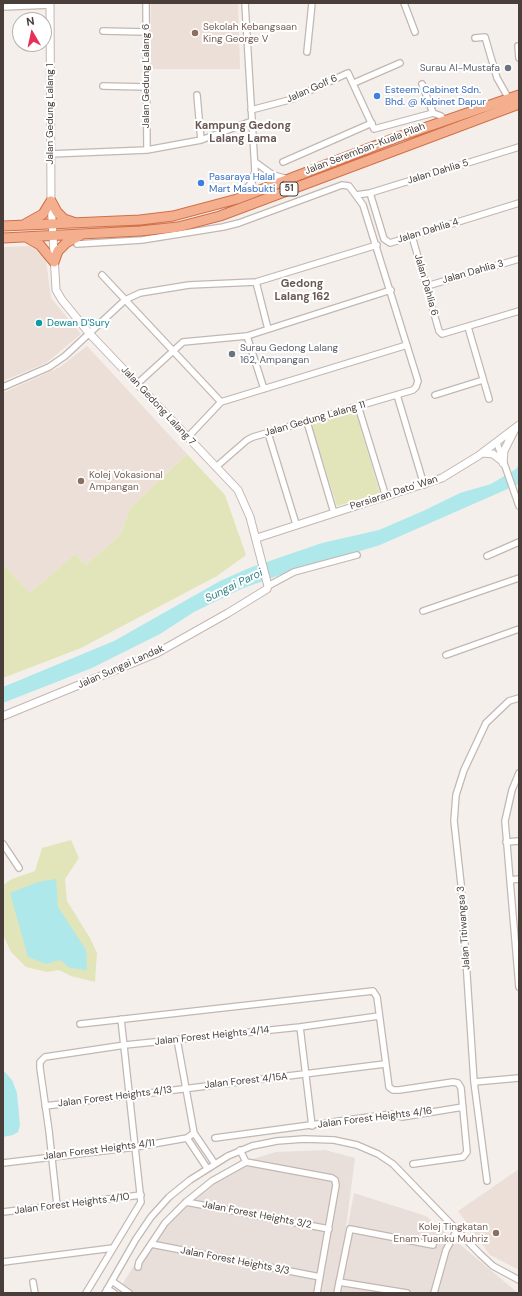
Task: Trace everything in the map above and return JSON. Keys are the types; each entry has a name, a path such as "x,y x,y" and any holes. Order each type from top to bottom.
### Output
{"highway":[{"name":"Jalan Seremban-Kuala Pilah","path":"53,235 140,231 178,227 220,216 495,113 516,98"},
{"name":"Jalan Seremban-Kuala Pilah","path":"53,224 140,220 173,216 237,199 444,121 516,98"},
{"path":"466,114 472,115 493,109 495,113"},
{"path":"20,226 43,214 50,201 57,212 64,219 77,223"},
{"name":"51","path":"3,226 53,224"},
{"path":"54,262 58,251 66,243 84,234"},
{"name":"51","path":"3,238 53,235"},
{"path":"25,237 40,245 54,262"}],"street":[{"name":"Jalan Gedung Lalang 6","path":"146,3 147,150"},
{"path":"237,199 252,182 255,162 245,3"},
{"path":"307,52 312,3"},
{"path":"404,3 415,32"},
{"path":"3,7 13,5 50,4"},
{"name":"Jalan Gedung Lalang 1","path":"50,4 50,201 53,235"},
{"path":"104,31 146,32"},
{"path":"475,38 483,36 486,39 497,78 516,98"},
{"path":"518,46 519,58"},
{"path":"373,126 354,83 400,63"},
{"name":"Jalan Golf 6","path":"252,110 289,100 348,73 354,83"},
{"path":"422,84 433,113"},
{"path":"103,86 146,87"},
{"path":"197,95 201,140"},
{"path":"283,162 373,126 433,113 441,116 444,121"},
{"path":"50,154 147,150 201,140 252,121"},
{"name":"Jalan Dahlia 5","path":"356,195 370,193 519,147"},
{"path":"255,162 274,175 290,179"},
{"path":"77,244 142,240 223,227 239,223 342,185 349,186 367,214 407,345 221,402 187,438"},
{"name":"Jalan Dahlia 4","path":"370,193 384,239 390,243 519,203"},
{"path":"220,216 223,227"},
{"name":"Jalan Gedong Lalang 7","path":"53,235 56,290 62,300 89,333 238,490 243,498 257,538 268,582"},
{"name":"Jalan Dahlia 6","path":"412,236 439,331 442,334 468,327"},
{"path":"3,387 49,367 65,356 125,300 140,293 189,285 256,282 377,245"},
{"name":"Jalan Dahlia 3","path":"427,286 519,259"},
{"path":"102,275 221,402"},
{"path":"256,282 268,329"},
{"path":"137,384 183,342 191,340 247,336 390,290"},
{"path":"489,399 468,327 519,313"},
{"path":"247,336 264,389"},
{"name":"Jalan Gedung Lalang 11","path":"216,467 247,440 412,390 418,381 407,345"},
{"path":"435,395 483,380"},
{"path":"397,395 424,485"},
{"path":"358,406 386,497"},
{"path":"307,422 334,513"},
{"path":"503,462 504,451 518,426"},
{"name":"Persiaran Dato' Wan","path":"257,538 296,524 386,497 442,478 483,453 518,426"},
{"path":"268,433 296,524"},
{"path":"497,442 519,506"},
{"path":"483,453 493,454 503,462"},
{"path":"487,556 519,542"},
{"path":"268,582 294,572 357,555"},
{"path":"423,611 519,578"},
{"name":"Jalan Sungai Landak","path":"3,716 157,653 267,589 268,582"},
{"path":"446,655 519,629"},
{"name":"Jalan Titiwangsa 3","path":"487,1181 474,1082 461,884 454,821 456,795 464,770 486,723 509,701 519,698"},
{"path":"519,773 512,790 504,822 517,928 519,987"},
{"path":"506,842 519,841"},
{"path":"3,844 19,868"},
{"path":"510,880 519,879"},
{"path":"80,1024 367,990 373,991 377,997 389,1087 393,1090 453,1082 458,1083 461,1088 467,1152 463,1157 413,1164"},
{"name":"Jalan Forest Heights 4/14","path":"45,1106 40,1062 45,1057 125,1045 300,1027 379,1016"},
{"path":"86,1293 139,1208 141,1195 121,1019"},
{"path":"300,1027 312,1126"},
{"path":"177,1039 194,1133 214,1164"},
{"name":"Jalan Forest 4/15A","path":"185,1088 306,1075 385,1064"},
{"path":"474,1082 519,1078"},
{"name":"Jalan Forest Heights 4/13","path":"45,1106 185,1088"},
{"path":"45,1106 57,1206"},
{"name":"Jalan Forest Heights 4/16","path":"215,1138 312,1126 391,1114 402,1117 463,1107"},
{"name":"Jalan Forest Heights 4/11","path":"3,1163 51,1156 136,1147 187,1138 194,1133"},
{"path":"187,1138 207,1168"},
{"path":"114,1293 106,1291 136,1239 160,1206 169,1197 207,1168 240,1150 264,1143 304,1139 334,1140 357,1145 378,1154 393,1164 493,1266 519,1280"},
{"path":"240,1150 246,1162"},
{"path":"138,1268 165,1222 212,1180 246,1162 332,1178 335,1180 336,1185 329,1229 317,1293"},
{"name":"Jalan Forest Heights 4/10","path":"3,1212 141,1195"},
{"name":"Jalan Forest Heights 3/2","path":"186,1202 329,1229"},
{"path":"337,1293 350,1229 433,1245"},
{"path":"434,1293 446,1250 457,1230"},
{"name":"Jalan Forest Heights 3/3","path":"151,1244 320,1277"},
{"path":"3,1262 113,1248"},
{"path":"112,1281 129,1293"},
{"path":"33,1282 35,1293"},
{"path":"339,1282 407,1293"}],"shaded area":[{"name":"Sekolah Kebangsaan King George V","path":"151,3 238,3 240,69 151,69"},
{"path":"29,246 39,250 46,260 51,298 81,334 46,363 3,381 3,247"},
{"name":"Kolej Vokasional Ampangan","path":"87,346 187,454 130,508 121,534 86,565 75,554 30,593 3,564 3,393 60,367"},
{"path":"325,1150 355,1158 343,1251 354,1193 426,1216 518,1293 117,1293 152,1236 177,1205 209,1179 242,1162 276,1152"},
{"name":"Kolej Tingkatan Enam Tuanku Muhriz","path":"519,1169 519,1270 490,1255 458,1211"}],"green space":[{"path":"355,410 380,493 337,506 311,424"},
{"path":"187,454 225,495 246,555 217,576 81,648 3,678 3,564 30,593 75,554 86,565 121,534 130,508"},
{"path":"71,840 79,858 65,879 67,901 90,938 97,953 95,982 71,976 59,970 47,972 26,967 11,952 3,935 3,885 12,879 35,871 42,848"}],"water":[{"name":"Sungai Paroi","path":"519,465 519,484 380,545 280,575 241,589 194,612 160,634 92,668 3,703 3,687 114,641 220,581 249,568 322,543 379,530 460,493 491,484 516,469"},
{"path":"56,879 58,907 86,950 87,970 70,968 60,960 46,964 28,957 10,893 38,882"},
{"path":"3,1070 12,1080 17,1093 20,1125 18,1132 13,1135 3,1137"}],"place":[{"name":"Sekolah Kebangsaan King George V","path":"195,33"},
{"name":"Surau Al-Mustafa","path":"508,68"},
{"name":"Esteem Cabinet Sdn. Bhd. @ Kabinet Dapur","path":"377,96"},
{"name":"Pasaraya Halal Mart Masbukti","path":"201,183"},
{"name":"Dewan D'Sury","path":"39,323"},
{"name":"Surau Gedong Lalang 162, Ampangan","path":"232,354"},
{"name":"Kolej Vokasional Ampangan","path":"81,481"},
{"name":"Kolej Tingkatan Enam Tuanku Muhriz","path":"496,1233"}],"district":[{"name":"Kampung Gedong Lalang Lama","path":"243,132"},
{"name":"Gedong Lalang 162","path":"302,290"}]}
